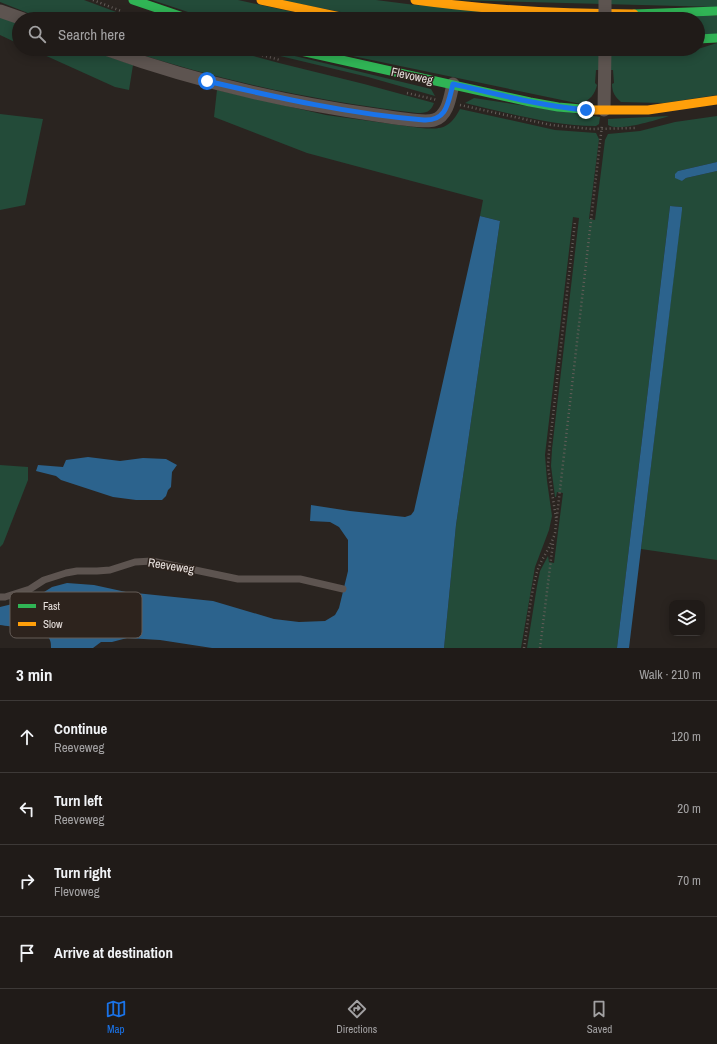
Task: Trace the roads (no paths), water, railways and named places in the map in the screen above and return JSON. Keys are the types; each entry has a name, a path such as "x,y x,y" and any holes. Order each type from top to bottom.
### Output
{"main road":[{"path":"133,0 168,12"},
{"path":"260,0 317,12"},
{"path":"415,0 502,10 538,12"},
{"path":"670,12 717,11"},
{"path":"705,39 717,38"},
{"name":"Flevoweg","path":"320,56 357,65 566,108 604,110 657,109 717,100"}],"street":[{"path":"605,0 605,12"},
{"path":"0,10 12,15"},
{"path":"124,56 145,64 207,81 310,104 398,118 433,120 439,118 446,108 453,84"},
{"path":"604,110 605,56"}],"lane":[{"name":"Reeveweg","path":"21,592 30,589 44,580 66,573 104,570 136,562 152,561 238,579 300,579 344,589"},
{"name":"Reeveweg","path":"0,597 10,595"}],"water":[{"path":"717,162 717,171 686,178 682,181 675,178 675,174 678,171"},
{"path":"670,206 682,207 682,210 629,648 617,648"},
{"path":"480,216 500,221 456,525 444,648 212,648 160,640 127,638 142,638 142,594 213,601 274,619 299,622 325,621 335,615 339,608 348,571 348,540 339,527 330,522 310,521 311,505 405,517 411,515 414,511"},
{"path":"88,457 120,461 143,458 166,459 177,465 172,472 171,487 162,500 136,500 113,497 61,480 56,476 36,471 38,465 63,467 66,460"},
{"path":"67,583 94,585 126,592 44,592 52,587"},
{"path":"10,605 10,627 0,625 0,607"},
{"path":"48,638 127,638 112,642 101,642 93,648 51,648"}]}
